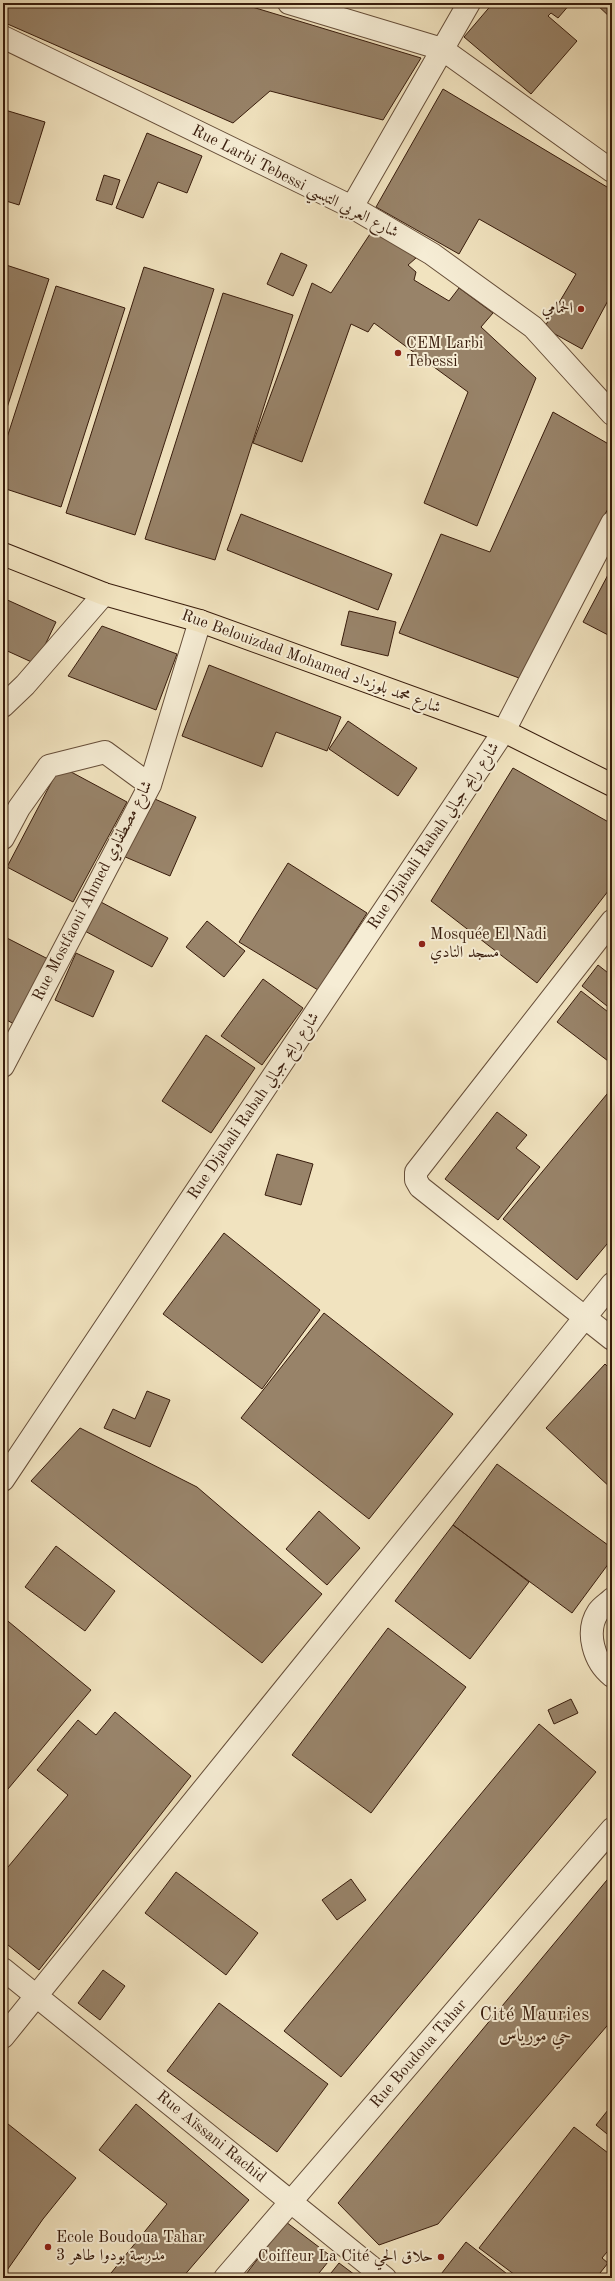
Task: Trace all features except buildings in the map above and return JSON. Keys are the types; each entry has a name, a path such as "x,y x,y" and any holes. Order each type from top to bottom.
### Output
{"main road":[{"name":"Rue Belouizdad Mohamed شارع محمد بلوزداد","path":"3,554 104,594 200,620 504,731 612,785"}],"street":[{"path":"289,3 442,49 612,171"},
{"path":"352,207 469,3"},
{"name":"Rue Larbi Tebessi شارع العربي التبسي","path":"3,37 352,207 432,254 533,327 612,414"},
{"name":"Rue Djabali Rabah شارع رابح جبالي","path":"3,1480 504,731 612,523"},
{"path":"3,706 25,685 104,594"},
{"name":"Rue Mostfaoui Ahmed شارع مصطفاوي","path":"3,1066 150,785 200,620"},
{"path":"3,838 19,808 49,766 105,752 150,785"},
{"path":"612,921 416,1172 420,1187 585,1316 612,1339"},
{"path":"3,2037 612,1284"},
{"path":"612,1599 598,1612 593,1626 592,1647 606,1672 612,1676"},
{"name":"Rue Boudoua Tahar","path":"225,2278 292,2203 612,1829"},
{"name":"Rue Aïssani Rachid","path":"3,1969 385,2278"}],"place":[{"name":"الحمامي","path":"581,309"},
{"name":"CEM Larbi Tebessi","path":"398,353"},
{"name":"Mosquée El Nadi مسجد النادي","path":"422,944"},
{"name":"Ecole Boudoua Tahar 3 مدرسة بودوا طاهر","path":"48,2247"},
{"name":"Coiffeur La Cité حلاق الحي","path":"441,2257"}],"district":[{"name":"Cité Mauries حي مورياس","path":"535,2025"}]}
